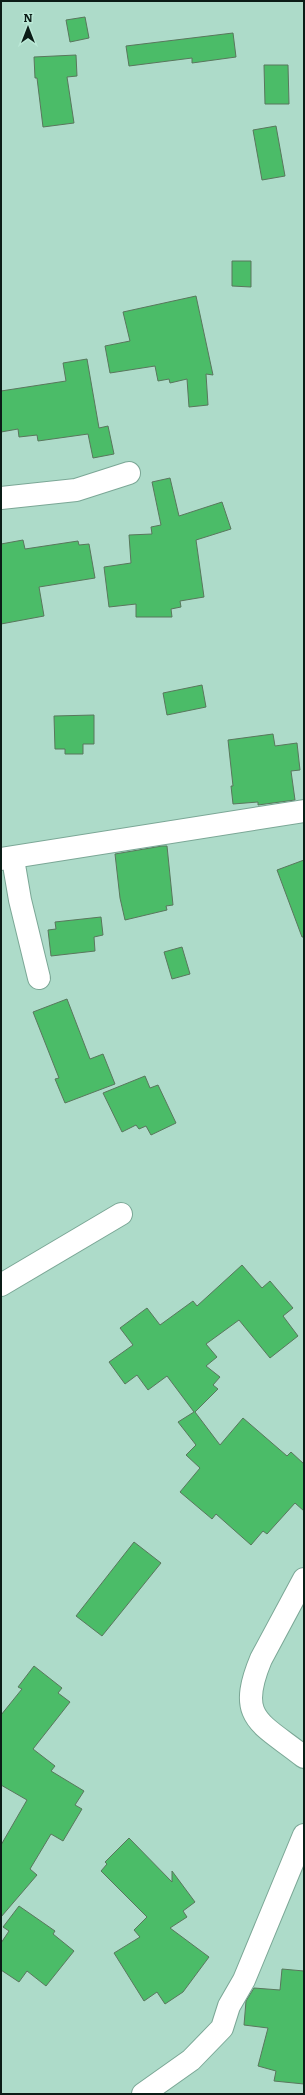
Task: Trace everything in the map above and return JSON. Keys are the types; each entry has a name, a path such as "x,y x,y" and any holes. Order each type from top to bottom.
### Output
{"street":[{"path":"1,498 76,490 130,474"},
{"path":"39,978 20,900 7,859 304,811"},
{"path":"1,1285 33,1268 121,1214"},
{"path":"304,1579 261,1659 256,1672 250,1699 251,1709 258,1720 304,1757"},
{"path":"143,2094 191,2060 222,2028 229,2006 244,1980 304,1835"}],"building":[{"path":"85,17 89,38 70,42 66,20"},
{"path":"233,33 236,57 192,63 192,58 129,66 126,46"},
{"path":"76,55 77,76 67,77 74,123 43,127 37,78 35,78 34,57"},
{"path":"264,65 288,65 289,104 265,104"},
{"path":"276,126 285,176 262,180 253,130"},
{"path":"232,261 251,261 251,287 232,286"},
{"path":"196,296 213,375 206,374 208,405 189,407 187,379 170,383 169,379 158,381 155,366 110,373 105,346 130,341 123,312"},
{"path":"87,359 99,428 108,426 114,454 93,458 88,434 38,441 37,435 19,437 18,429 1,432 1,391 66,381 63,363"},
{"path":"170,478 179,516 222,502 231,529 196,540 204,597 180,601 181,607 171,609 172,617 136,617 136,604 109,607 104,567 131,563 129,535 152,534 151,527 161,525 152,482"},
{"path":"23,540 25,549 78,541 79,545 89,544 95,578 39,587 44,616 1,624 1,544"},
{"path":"202,685 206,707 167,715 163,693"},
{"path":"94,715 94,744 83,744 83,754 65,754 65,749 55,749 54,716"},
{"path":"273,734 275,746 297,743 300,770 291,771 295,800 258,805 258,802 233,804 231,786 233,786 228,740"},
{"path":"167,846 173,905 166,906 167,910 125,920 120,898 115,854"},
{"path":"304,860 304,937 302,937 277,870"},
{"path":"101,917 103,935 94,937 95,951 51,956 48,930 56,929 55,922"},
{"path":"182,947 190,974 172,979 164,952"},
{"path":"67,999 90,1059 103,1054 115,1084 65,1103 55,1079 59,1078 33,1012"},
{"path":"145,1076 150,1088 158,1085 176,1123 151,1135 146,1126 139,1129 136,1125 122,1132 103,1093"},
{"path":"242,1265 262,1288 270,1281 293,1308 283,1316 298,1336 270,1358 239,1320 206,1344 217,1357 206,1366 220,1377 213,1385 218,1389 195,1412 220,1445 243,1418 287,1456 291,1452 304,1464 304,1511 295,1503 267,1534 263,1531 251,1545 216,1514 212,1519 180,1492 200,1468 186,1455 196,1445 178,1422 194,1412 167,1376 148,1390 137,1375 125,1384 109,1362 133,1345 120,1328 147,1308 160,1325 193,1301 197,1306"},
{"path":"134,1542 161,1563 102,1636 76,1616"},
{"path":"34,1666 62,1688 58,1693 70,1702 33,1749 55,1766 51,1771 84,1791 75,1805 82,1809 63,1841 51,1834 30,1869 37,1875 1,1917 1,1845 27,1800 1,1785 1,1715 22,1689 18,1687"},
{"path":"129,1838 172,1882 172,1871 195,1902 183,1911 187,1917 170,1928 209,1957 183,1992 165,2004 157,1992 144,2001 114,1953 140,1937 134,1930 147,1917 101,1871 107,1864 105,1862"},
{"path":"19,1906 55,1931 53,1934 74,1951 46,1986 27,1971 19,1982 1,1970 1,1943 9,1931 3,1927"},
{"path":"282,1969 304,1971 304,2084 274,2081 276,2071 258,2066 268,2028 244,2025 246,2001 254,1988 280,1990"}]}
